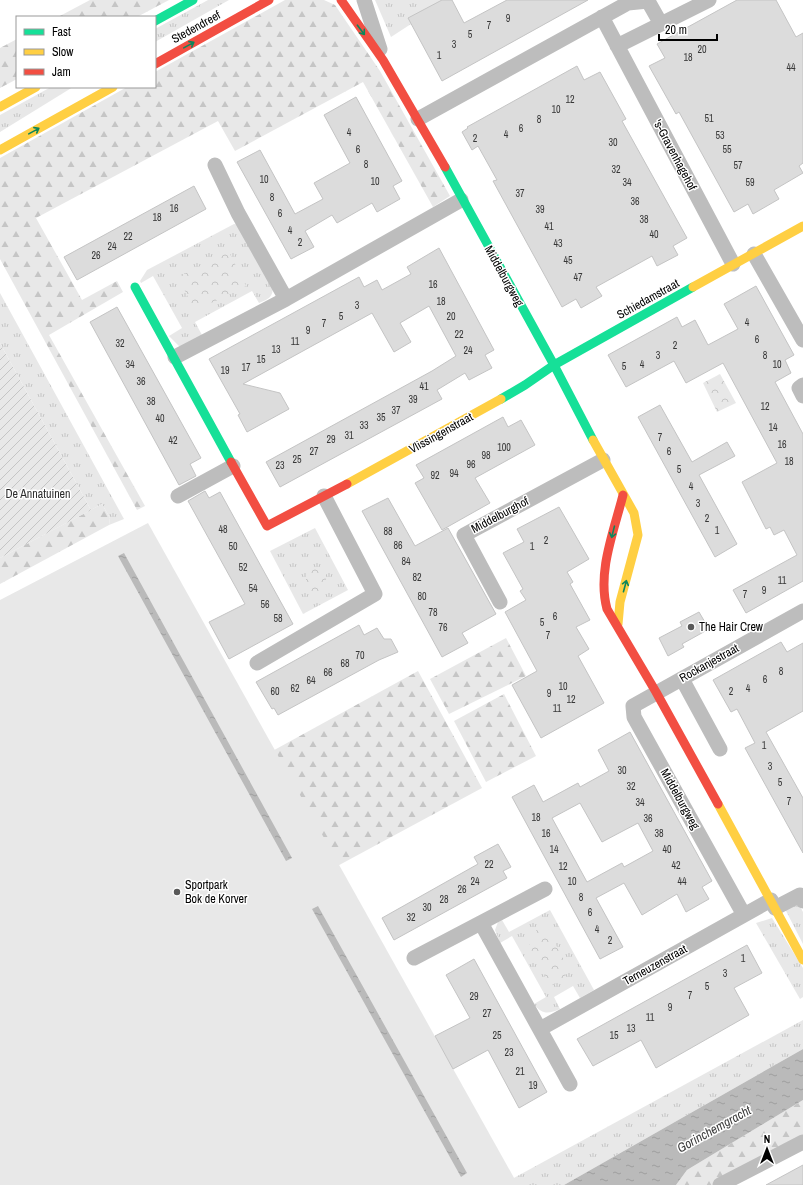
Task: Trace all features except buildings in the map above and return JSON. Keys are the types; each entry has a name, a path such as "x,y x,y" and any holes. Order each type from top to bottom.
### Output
{"street":[{"name":"Stedendreef","path":"156,20 193,0"},
{"name":"Stedendreef","path":"156,63 269,0"},
{"name":"Middelburgweg","path":"341,0 382,60 418,120 461,200 554,365 603,460 634,513 638,524 638,535 620,602 618,624"},
{"name":"Middelburgweg","path":"364,0 382,60"},
{"path":"617,46 710,0"},
{"path":"418,120 628,4 648,1 660,24"},
{"name":"'s-Gravenhagehof","path":"602,17 733,264"},
{"path":"0,107 34,88"},
{"path":"0,150 112,88"},
{"path":"215,165 238,212 286,300"},
{"path":"175,357 286,300 461,200"},
{"name":"Schiedamstraat","path":"554,365 803,226"},
{"path":"754,254 803,340"},
{"name":"Vlissingenstraat","path":"135,287 267,526 408,451 518,389 554,365"},
{"path":"803,385 799,388 803,396"},
{"name":"Middelburghof","path":"500,602 464,535 603,460"},
{"path":"178,496 233,466"},
{"path":"623,495 602,578 602,594 607,609 618,624 656,692 803,960"},
{"path":"257,663 375,594 324,496"},
{"name":"Rockanjestraat","path":"656,692 803,611"},
{"path":"682,678 720,749"},
{"name":"Middelburgweg","path":"656,692 633,706 634,717 744,915"},
{"path":"414,958 545,889"},
{"path":"773,904 800,895 803,901"},
{"name":"Terneuzenstraat","path":"540,1029 744,915 773,904"},
{"path":"481,923 570,1084"},
{"path":"720,1185 803,1142"}],"green space":[{"path":"90,0 169,0 139,16 60,16"},
{"path":"208,0 229,0 156,41 156,28"},
{"path":"285,0 324,0 335,5 380,71 450,196 433,207 363,82 235,151 218,121 36,218 82,300 117,281 123,292 49,335 145,506 137,510 0,259 0,158 125,88 156,88 156,71"},
{"path":"375,0 448,0 391,37"},
{"path":"16,40 16,80 0,88 0,48"},
{"path":"49,88 71,88 0,132 0,115"},
{"path":"234,224 242,225 273,286 271,295 268,299 259,303 252,291 195,322 202,335 189,346 179,346 169,336 182,328 153,276 141,283 140,281 147,270"},
{"path":"229,252 246,286 195,311 178,277"},
{"path":"0,293 124,519 109,525 110,518 102,504 91,510 0,343"},
{"name":"De Annatuinen","path":"0,343 91,510 0,558"},
{"path":"720,374 736,403 717,412 703,383"},
{"path":"102,504 110,518 109,525 0,584 0,558"},
{"name":"Sportpark Bok de Korver","path":"148,523 518,1185 0,1185 0,600"},
{"path":"315,528 348,590 303,614 270,551"},
{"path":"306,569 326,569 326,593 306,593"},
{"path":"506,638 526,676 449,714 430,679"},
{"path":"418,671 482,788 330,870 267,754"},
{"path":"504,694 536,756 486,782 454,721"},
{"path":"798,902 803,912 803,944 785,909"},
{"path":"550,910 594,990 580,998 573,986 554,997 560,1009 549,1013 543,1012 534,1004 546,997 512,936 500,943 495,930 498,922 502,920 509,932"},
{"path":"772,918 803,968 803,997 800,999 756,923"},
{"path":"537,929 550,934 563,958 566,979 550,986 529,946"},
{"path":"803,1020 803,1049 564,1185 510,1185 512,1179"},
{"path":"803,1100 803,1135 712,1185 676,1185 687,1170"}],"water":[{"path":"124,553 292,858 286,861 118,556"},
{"path":"318,906 467,1173 461,1177 312,909"},
{"name":"Gorinchemgracht","path":"803,1049 803,1100 687,1170 676,1185 564,1185"}],"traffic: fast":[{"path":"156,20 193,0"},
{"path":"445,167 554,365 593,440"},
{"path":"135,287 231,462"},
{"path":"501,399 554,365 693,287"}],"traffic: slow":[{"path":"0,107 34,88"},
{"path":"0,150 111,88"},
{"path":"693,287 803,226"},
{"path":"347,484 501,399"},
{"path":"593,440 634,513 638,535 620,602 618,624"},
{"path":"718,804 803,960"}],"traffic: jam":[{"path":"156,63 269,0"},
{"path":"341,0 383,60 445,167"},
{"path":"231,462 267,526 347,484"},
{"path":"623,495 611,537 605,566 604,595 607,609 656,692 718,804"}],"place":[{"name":"The Hair Crew","path":"691,627"},
{"name":"Sportpark Bok de Korver","path":"177,892"}]}
